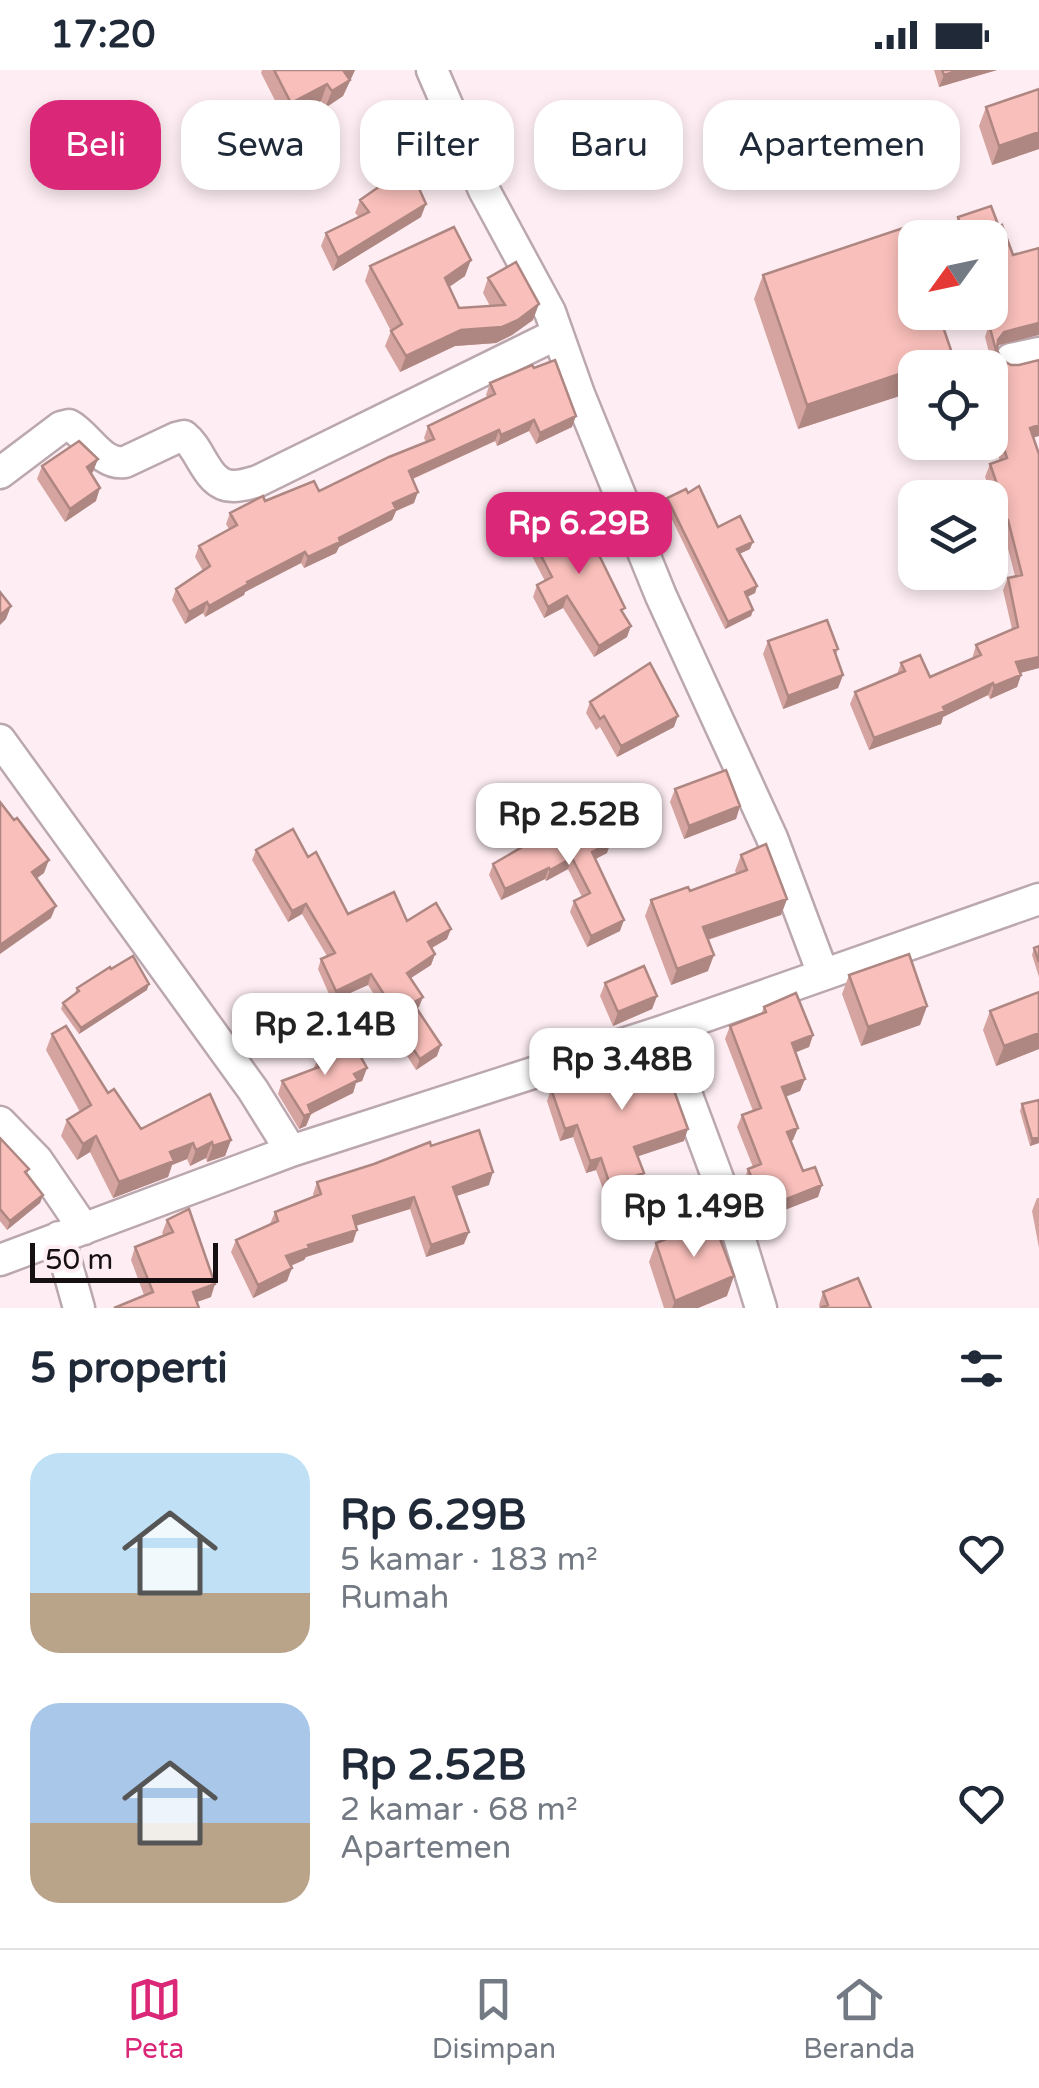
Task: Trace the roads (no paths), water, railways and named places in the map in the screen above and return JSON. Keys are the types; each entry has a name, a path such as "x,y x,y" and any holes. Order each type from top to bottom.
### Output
{"street":[{"path":"432,70 484,190 550,312 578,394 661,596 772,838 822,974"},
{"path":"0,473 68,425 80,431 108,461 117,464 184,436 215,480 232,487 258,481 557,334"},
{"path":"0,740 254,1090 292,1151"},
{"path":"0,1260 292,1151 663,1031 1039,899"},
{"path":"663,1031 762,1308"},
{"path":"0,1122 37,1160 72,1233 79,1308"}]}
